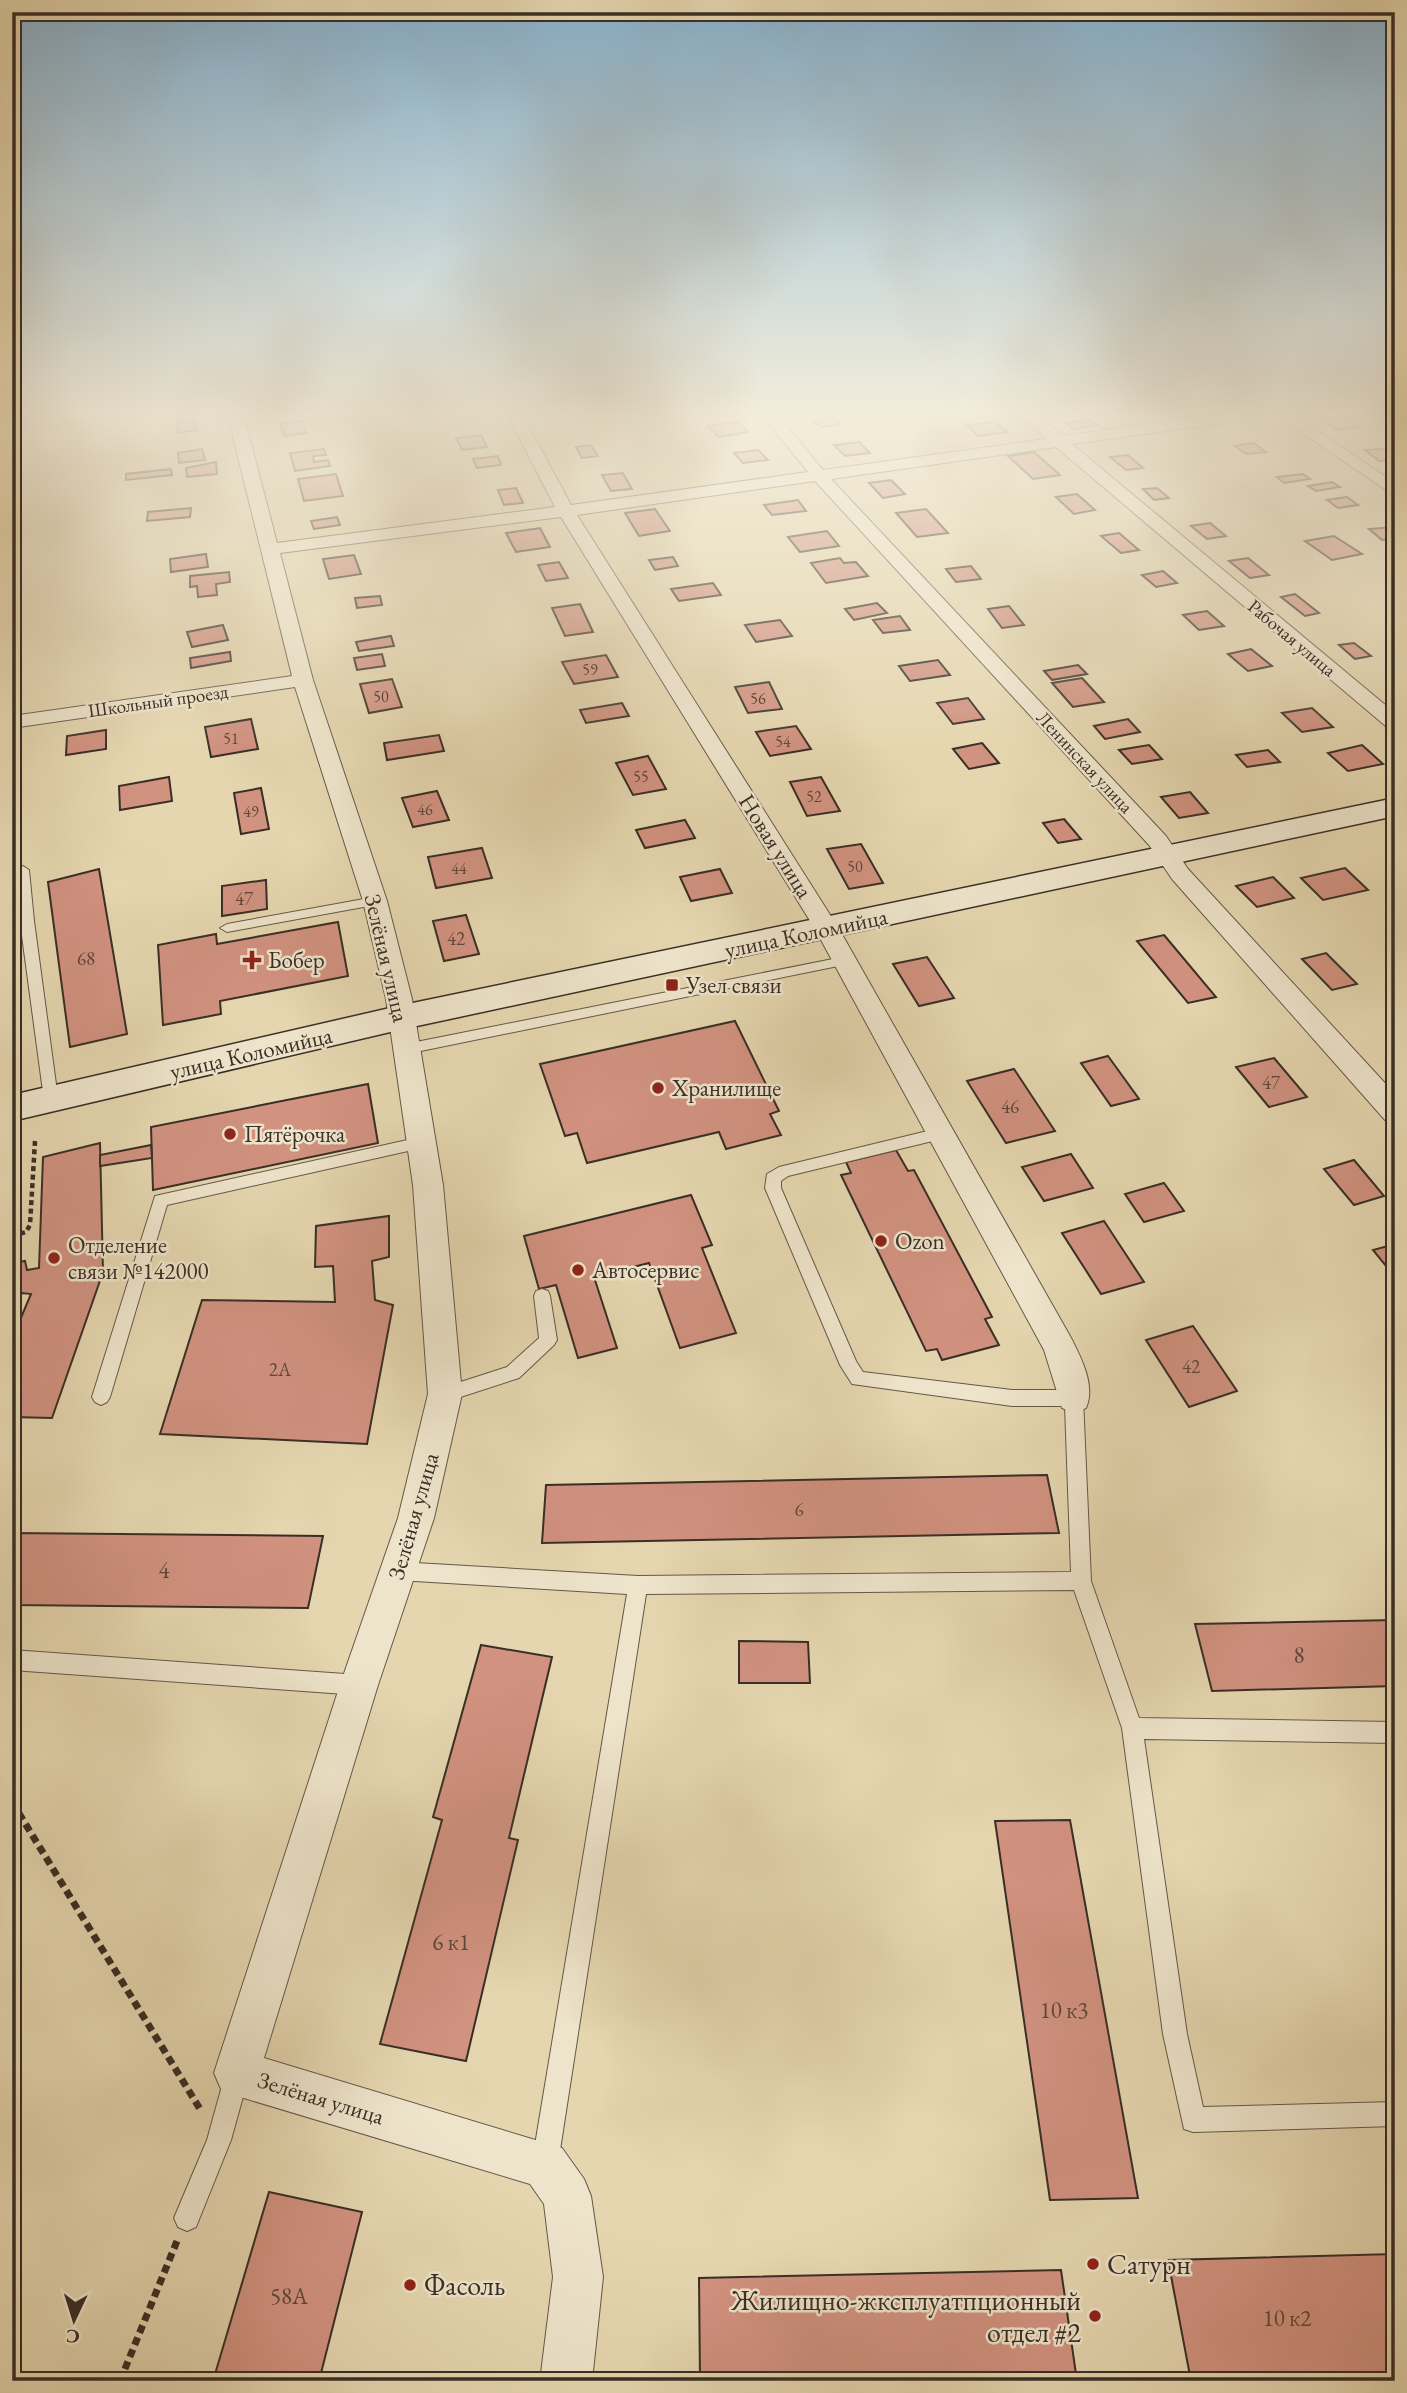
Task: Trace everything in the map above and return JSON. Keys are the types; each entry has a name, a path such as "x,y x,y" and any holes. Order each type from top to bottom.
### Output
{"main road":[{"name":"улица Коломийца","path":"12,1108 404,1033 827,929 1395,807"}],"street":[{"name":"Зелёная улица","path":"265,528 303,680 375,901 404,1033 428,1185 445,1394 416,1518 359,1685 237,2073 545,2165"},
{"path":"270,549 436,528"},
{"name":"Новая улица","path":"576,528 827,929 1059,1346 1068,1368 1074,1398"},
{"name":"Ленинская улица","path":"868,528 1158,841 1180,874 1395,1113"},
{"name":"Рабочая улица","path":"1162,528 1395,724"},
{"name":"Школьный проезд","path":"12,722 303,680"},
{"path":"545,2165 568,2196 578,2277 566,2381"}],"lane":[{"path":"23,870 27,922 51,1099"},
{"path":"228,928 375,901"},
{"path":"404,1033 843,961"},
{"path":"940,1134 784,1171 773,1178 773,1188 849,1365 858,1379 1012,1398 1074,1398 1081,1581 1132,1728 1175,2034 1193,2120 1395,2114"},
{"path":"101,1397 161,1200 421,1143"},
{"path":"445,1394 513,1373 548,1340 542,1296"},
{"path":"398,1571 638,1585 1081,1581"},
{"path":"545,2165 638,1585"},
{"path":"12,1660 359,1685"},
{"path":"1132,1728 1395,1733"},
{"path":"187,2218 219,2140 237,2073"}],"path":[{"path":"12,1236 26,1231 30,1225 35,1141"},
{"path":"12,1802 219,2140"},
{"path":"120,2381 187,2218"}],"building":[{"path":"540,528 550,547 516,552 506,533"},
{"path":"634,528 668,528 670,531 639,536"},
{"path":"909,528 943,528 948,533 917,537"},
{"path":"1193,528 1216,528 1226,536 1207,539"},
{"path":"1394,528 1395,538 1382,540 1369,529"},
{"path":"827,531 839,546 800,552 788,537"},
{"path":"1119,533 1139,550 1121,553 1101,536"},
{"path":"1334,536 1362,554 1332,560 1305,541"},
{"path":"206,554 208,567 171,572 170,559"},
{"path":"354,555 361,574 329,579 323,559"},
{"path":"673,557 678,566 655,570 649,560"},
{"path":"840,558 844,563 856,562 868,576 826,583 811,563"},
{"path":"1248,558 1269,575 1250,578 1229,561"},
{"path":"559,562 568,578 546,581 538,565"},
{"path":"971,566 981,579 956,582 946,569"},
{"path":"1163,571 1177,583 1156,587 1142,575"},
{"path":"229,572 230,582 216,584 217,595 198,597 197,586 190,587 190,576"},
{"path":"713,583 721,595 679,601 671,589"},
{"path":"1295,594 1319,613 1305,616 1281,597"},
{"path":"380,596 382,605 357,608 355,598"},
{"path":"877,603 887,613 854,620 845,609"},
{"path":"580,604 593,632 565,636 552,608"},
{"path":"1009,606 1024,625 1002,628 988,609"},
{"path":"1207,611 1224,626 1199,630 1183,615"},
{"path":"900,616 910,630 883,633 873,620"},
{"path":"780,620 792,636 756,642 745,625"},
{"path":"223,625 228,640 192,647 187,632"},
{"path":"391,636 394,646 359,651 356,642"},
{"path":"1354,643 1371,656 1355,659 1339,645"},
{"path":"1251,649 1272,666 1248,671 1228,654"},
{"path":"230,652 231,661 191,668 190,658"},
{"path":"382,654 385,666 357,670 354,658"},
{"path":"606,655 618,677 574,684 562,662"},
{"path":"938,660 950,675 910,681 899,666"},
{"path":"1078,665 1087,674 1052,680 1044,671"},
{"path":"1082,678 1104,702 1073,707 1052,683"},
{"path":"392,679 402,707 369,713 360,684"},
{"path":"769,682 782,709 748,713 735,687"},
{"path":"968,698 984,719 953,724 937,703"},
{"path":"622,703 629,716 586,723 580,710"},
{"path":"1312,708 1333,727 1302,732 1282,713"},
{"path":"251,719 258,749 211,757 205,727"},
{"path":"1128,719 1140,732 1105,739 1094,726"},
{"path":"796,726 811,749 770,756 756,732"},
{"path":"106,730 106,749 66,755 67,736"},
{"path":"439,735 444,751 387,760 384,743"},
{"path":"982,743 999,763 969,769 953,749"},
{"path":"1149,745 1162,759 1132,764 1119,750"},
{"path":"1362,745 1383,764 1348,771 1328,753"},
{"path":"1268,750 1280,762 1247,767 1236,755"},
{"path":"648,756 666,789 633,795 616,763"},
{"path":"169,777 172,801 120,810 119,786"},
{"path":"821,777 840,811 807,816 790,782"},
{"path":"261,788 269,829 241,834 234,793"},
{"path":"437,791 449,820 413,827 402,798"},
{"path":"1190,792 1208,813 1179,818 1161,797"},
{"path":"1064,819 1081,839 1058,843 1043,823"},
{"path":"685,820 695,838 645,848 636,830"},
{"path":"861,844 883,883 849,889 827,849"},
{"path":"482,848 492,878 436,888 428,857"},
{"path":"1345,868 1368,890 1323,900 1301,878"},
{"path":"99,869 127,1034 70,1047 48,882"},
{"path":"720,869 732,893 691,901 680,877"},
{"path":"1273,877 1294,898 1257,907 1236,886"},
{"path":"266,880 267,909 222,916 222,886"},
{"path":"466,915 479,954 444,961 433,921"},
{"name":"Бобер","path":"338,922 348,976 220,1001 221,1014 163,1025 158,945 216,934 217,944"},
{"path":"1164,935 1216,997 1188,1003 1137,941"},
{"path":"1326,953 1357,984 1332,990 1302,959"},
{"path":"927,957 954,998 919,1006 893,964"},
{"name":"Хранилище","path":"735,1021 779,1111 770,1114 781,1135 726,1149 719,1132 587,1163 577,1133 565,1136 540,1064"},
{"path":"1108,1056 1139,1099 1111,1106 1081,1063"},
{"path":"1274,1058 1307,1097 1269,1107 1236,1067"},
{"path":"1014,1069 1055,1131 1006,1143 967,1081"},
{"path":"368,1084 378,1143 153,1190 151,1127"},
{"path":"100,1143 103,1272 52,1418 12,1417 12,1339 31,1294 22,1293 15,1307 12,1307 12,1263 25,1261 27,1270 39,1268 43,1157"},
{"path":"151,1145 152,1158 100,1166 100,1155"},
{"path":"896,1150 908,1171 914,1170 992,1317 985,1319 999,1345 942,1360 937,1349 926,1351 841,1175 851,1173 846,1162"},
{"path":"1071,1154 1093,1188 1044,1201 1022,1167"},
{"path":"1354,1160 1384,1196 1354,1205 1324,1169"},
{"path":"1164,1183 1184,1211 1144,1222 1125,1194"},
{"name":"Автосервис","path":"691,1195 712,1245 702,1248 736,1333 680,1348 649,1263 594,1277 617,1348 578,1358 556,1285 539,1289 524,1236"},
{"path":"389,1216 389,1257 372,1261 375,1300 393,1305 367,1444 160,1434 202,1300 335,1302 333,1266 315,1267 316,1226"},
{"path":"1104,1221 1144,1282 1101,1294 1062,1233"},
{"path":"1395,1244 1395,1277 1373,1250"},
{"path":"1193,1326 1237,1391 1189,1407 1146,1340"},
{"path":"1047,1475 1059,1533 542,1543 546,1485"},
{"path":"12,1533 323,1536 308,1608 12,1605"},
{"path":"1395,1620 1395,1686 1212,1691 1195,1624"},
{"path":"739,1641 808,1642 810,1683 739,1683"},
{"path":"481,1645 552,1657 509,1838 518,1840 466,2061 380,2044 442,1820 433,1817"},
{"path":"1070,1820 1138,2198 1050,2200 995,1821"},
{"path":"269,2192 362,2212 319,2381 213,2381"},
{"path":"1395,2254 1395,2377 1191,2381 1168,2260"},
{"path":"1061,2270 1077,2381 700,2381 699,2278"}],"place":[{"name":"Бобер","path":"252,960"},
{"name":"Узел связи","path":"672,985"},
{"name":"Хранилище","path":"658,1088"},
{"name":"Пятёрочка","path":"230,1134"},
{"name":"Ozon","path":"881,1241"},
{"name":"Отделение связи №142000","path":"54,1258"},
{"name":"Автосервис","path":"578,1270"},
{"name":"Сатурн","path":"1093,2264"},
{"name":"Фасоль","path":"410,2285"},
{"name":"Жилищно-жксплуатпционный отдел #2","path":"1095,2316"}]}
